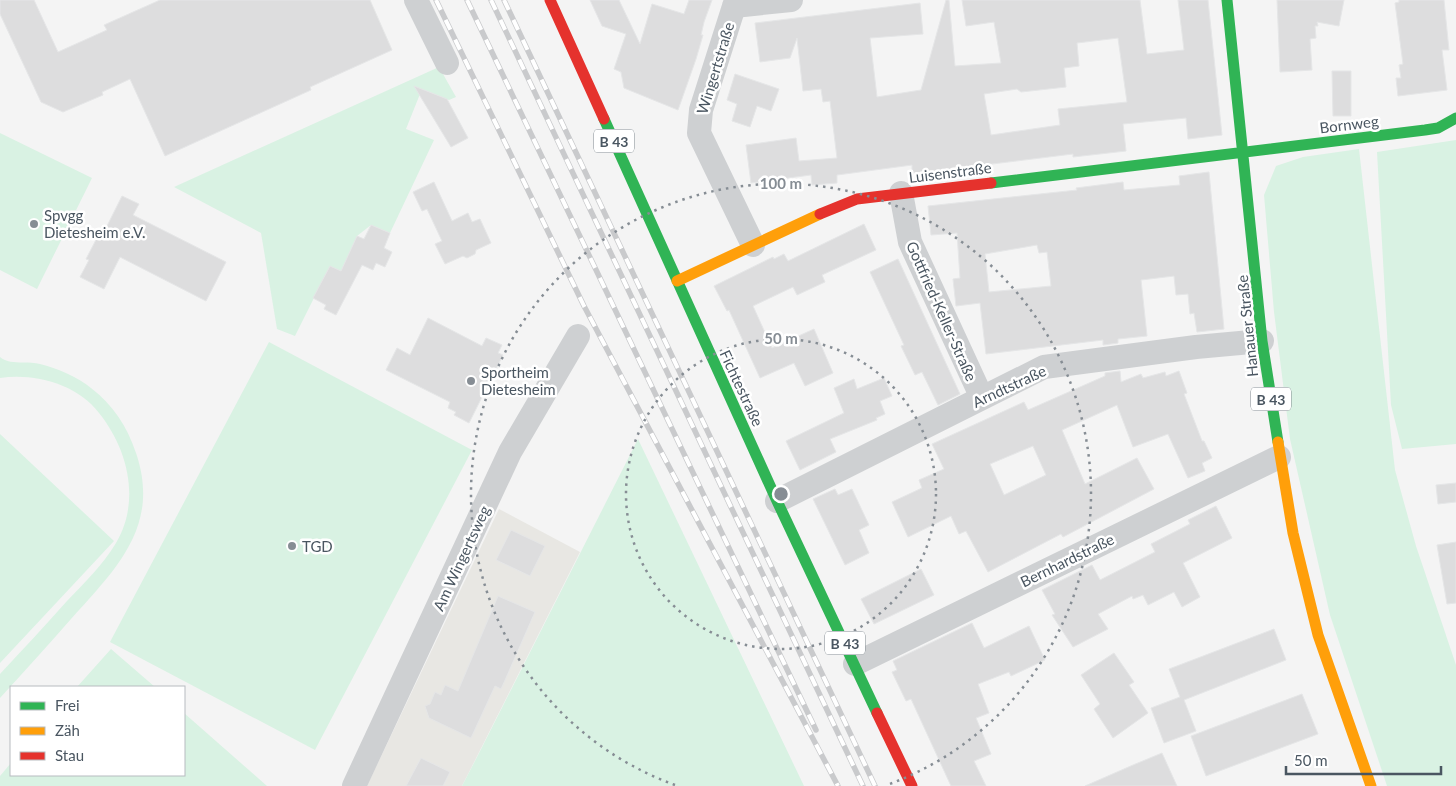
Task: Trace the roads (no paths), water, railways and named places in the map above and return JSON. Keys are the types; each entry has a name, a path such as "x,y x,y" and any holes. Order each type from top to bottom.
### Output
{"main road":[{"name":"Fichtestraße","path":"550,0 777,500 912,786"},
{"name":"Hanauer Straße","path":"1227,0 1262,341 1279,457 1293,533 1318,635 1350,732 1371,786"},
{"name":"Bornweg","path":"1243,151 1438,128 1456,118"},
{"name":"Luisenstraße","path":"677,281 842,204 872,196 1243,151"}],"street":[{"path":"416,0 447,63"},
{"path":"735,3 792,0"},
{"name":"Wingertstraße","path":"735,3 701,110 699,132 753,245"},
{"name":"Gottfried-Keller-Straße","path":"901,193 910,242 982,398"},
{"name":"Am Wingertsweg","path":"354,786 510,452 578,336"},
{"name":"Arndtstraße","path":"777,500 1044,367 1196,347 1262,341"},
{"name":"Bernhardstraße","path":"855,664 1279,457"}],"railway":[{"path":"436,0 584,306 838,786"},
{"path":"467,0 816,730"},
{"path":"491,0 863,786"},
{"path":"504,0 875,786"}],"place":[{"name":"Spvgg Dietesheim e.V.","path":"34,224"},
{"name":"Sportheim Dietesheim","path":"471,381"},
{"name":"TGD","path":"292,546"}]}
